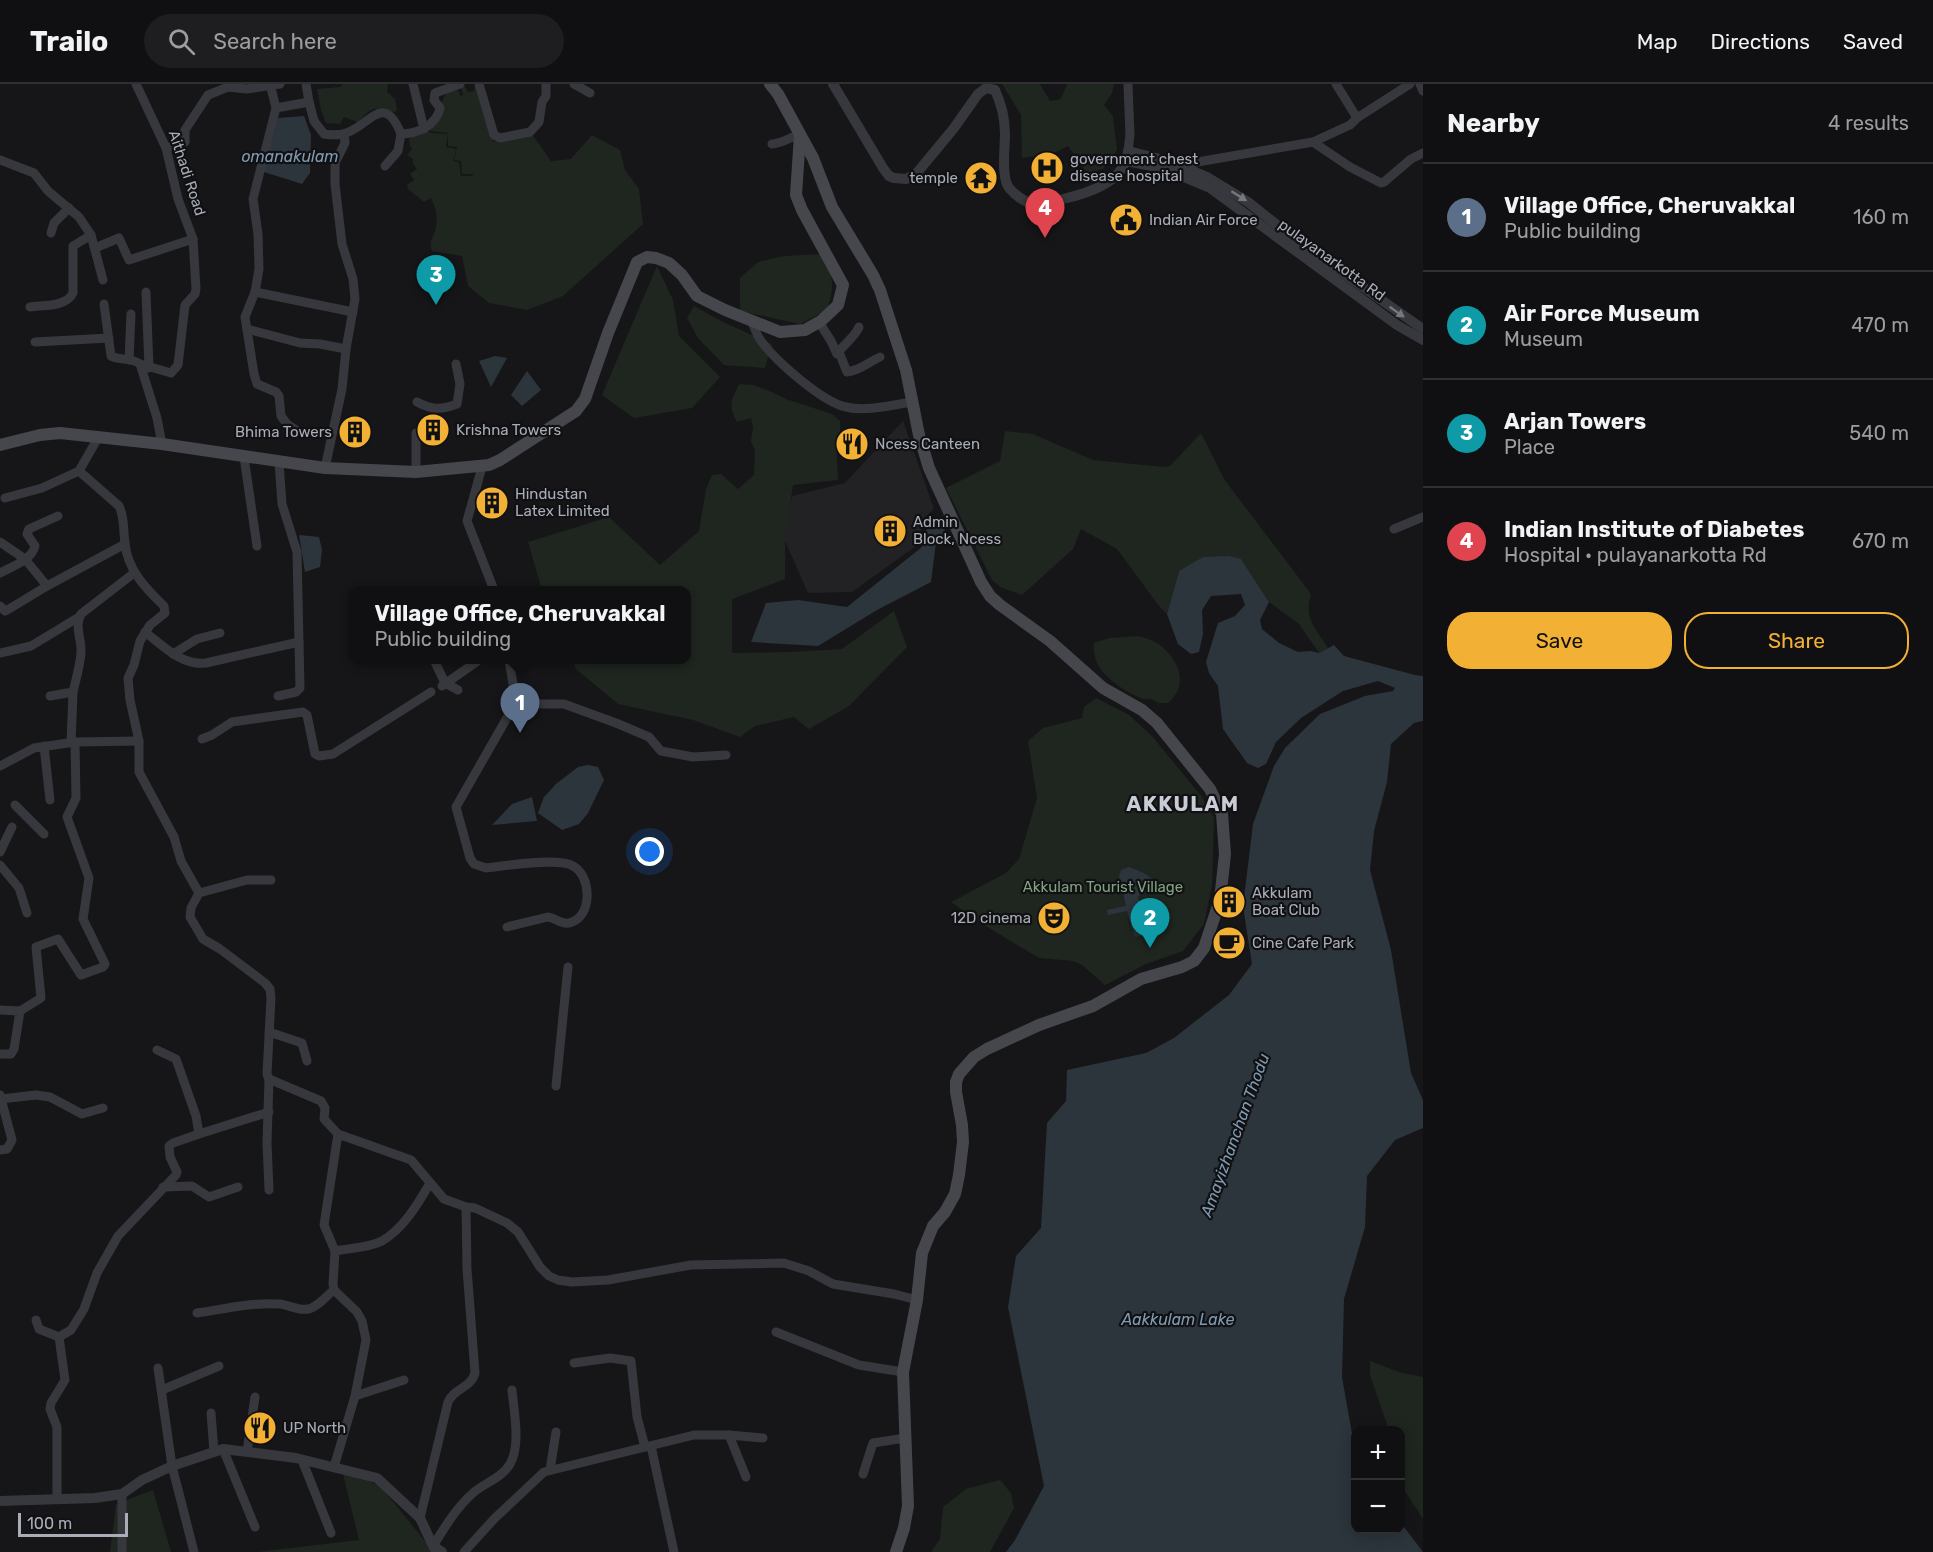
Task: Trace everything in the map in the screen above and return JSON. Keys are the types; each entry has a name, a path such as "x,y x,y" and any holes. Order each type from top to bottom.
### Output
{"main road":[{"path":"770,84 778,94 813,158 832,207 880,290 906,370 919,435 929,468 981,582 990,596 1000,605 1050,641 1078,668 1103,688 1142,710 1157,723 1210,789 1222,814 1225,854 1220,900 1204,948 1194,961 1182,967 1141,979 1093,1006 1039,1025 987,1049 974,1057 959,1074 956,1092 963,1142 959,1175 955,1194 945,1212 933,1226 922,1253 917,1300 903,1372 908,1506 896,1552"},
{"path":"0,445 40,435 60,433 162,444 325,468 416,472 482,467 500,460 576,411 585,399 608,333 637,262 647,256 669,263 682,274 697,296 780,332 805,330 819,322 838,305 843,285 796,195 800,134"}],"street":[{"name":"Aithadi Road","path":"95,248 119,238 129,260 193,239 178,199 166,148 136,84"},
{"path":"306,84 314,121 324,134 344,134 374,115 385,113 393,117 401,134 398,151 385,166"},
{"path":"413,84 424,129"},
{"path":"401,134 424,129 439,113 439,105 433,96 435,93 460,84"},
{"path":"478,84 494,135 500,138 530,132 536,126 539,122 542,102 546,96 546,84"},
{"path":"574,84 590,93"},
{"path":"832,84 889,176 906,179 916,174 954,128 978,94 986,88 994,90 1000,100 1005,131 1005,179 1008,187 1021,199 1042,205 1083,194 1122,171 1128,156 1130,135 1128,84"},
{"path":"1336,84 1357,118"},
{"path":"1162,168 1313,142 1350,125 1357,118 1410,84"},
{"path":"1419,84 1423,91"},
{"path":"166,148 185,142 185,130 208,95 228,87 247,89 274,85 276,108 253,199 259,256 255,291 245,317 257,384 276,392 279,396 281,416 287,424 299,432"},
{"path":"276,108 309,102"},
{"path":"325,468 342,389 355,299 353,279 342,244 335,184 335,163 345,143 344,134"},
{"path":"771,144 783,143 800,134"},
{"path":"1313,142 1350,167 1381,183 1411,159 1423,153"},
{"path":"1128,156 1148,155 1180,165 1207,177 1248,202 1301,244 1423,329"},
{"name":"pulayanarkotta Rd","path":"1128,156 1210,188 1390,321 1423,340"},
{"path":"0,160 34,173 48,191 79,217 92,235 103,280"},
{"path":"51,233 54,223 69,208"},
{"path":"30,307 65,302 71,297 73,293 73,246 92,235"},
{"path":"104,304 111,356 116,359 134,360 149,368 171,373 178,365 185,305 195,294 196,289 193,239"},
{"path":"255,291 353,312"},
{"path":"146,292 149,368"},
{"path":"129,360 131,314"},
{"path":"751,321 759,338 782,363 833,403 846,408 859,408 912,402"},
{"path":"819,322 837,354 839,352"},
{"path":"839,352 845,343 856,334 859,327"},
{"path":"247,329 300,343 346,349"},
{"path":"35,342 109,338"},
{"path":"839,352 847,372 858,371 880,357"},
{"path":"140,364 157,418 162,444"},
{"path":"417,402 430,409 457,404 460,384 456,364"},
{"path":"416,433 416,472"},
{"path":"6,498 42,488 79,471 99,436"},
{"path":"243,457 257,546"},
{"path":"278,696 297,692 300,688 297,552 282,504 279,462"},
{"path":"482,467 467,521 491,586"},
{"path":"79,471 119,506 123,514 125,544 134,573 164,606 165,613 150,625 140,641 128,678 130,700 140,741 140,771 174,837 181,861 199,893"},
{"path":"0,573 25,559 34,550 35,546 27,534 29,529 58,516"},
{"path":"1394,529 1423,517"},
{"path":"0,542 25,559 47,586"},
{"path":"0,606 5,611 125,544"},
{"path":"0,653 31,646 80,617 134,573"},
{"path":"0,1010 20,1011 41,998 36,947 58,939 81,975 103,967 105,964 83,919 89,878 67,817 76,798 73,692 81,656 78,628 80,617"},
{"path":"145,632 173,654 189,662 200,663 299,642"},
{"path":"173,654 197,639 220,633"},
{"path":"0,646 16,650"},
{"path":"436,664 444,685 458,690"},
{"path":"444,685 473,664"},
{"path":"507,927 548,917 569,923 580,917 587,903 584,881 579,870 573,865 559,862 486,868 474,864 470,858 456,807 516,702 510,664"},
{"path":"50,696 73,692"},
{"path":"202,739 232,722 303,712 307,715 315,754 319,756 333,754 431,692"},
{"path":"516,702 564,704 649,737 661,751 693,757 726,755"},
{"path":"0,766 34,748 44,746 73,742 140,741"},
{"path":"44,746 50,800"},
{"path":"15,805 44,834"},
{"path":"0,852 12,826"},
{"path":"0,865 20,888 27,913"},
{"path":"269,1190 267,1143 269,1079 267,1074 272,998 270,989 260,978 203,939 190,917 191,908 199,893 247,880 271,880"},
{"path":"556,1086 568,967"},
{"path":"0,1054 11,1054 14,1049 20,1011"},
{"path":"269,1032 302,1042 307,1060"},
{"path":"157,1050 176,1059 196,1116 199,1134"},
{"path":"269,1079 321,1101 325,1108 324,1119 338,1134 411,1160 444,1199 475,1208 507,1223 518,1232 540,1267 549,1276 558,1280 572,1282 609,1280 691,1265 784,1263 809,1271 833,1284 917,1300"},
{"path":"0,1150 7,1149 12,1140 0,1097 36,1095 50,1097 82,1114 103,1108"},
{"path":"59,1337 71,1330 84,1310 97,1274 118,1236 177,1172 170,1157 169,1146 269,1112"},
{"path":"334,1467 354,1396 366,1340 365,1330 357,1312 334,1290 335,1251 324,1225 338,1134"},
{"path":"335,1251 380,1242 396,1230 430,1183"},
{"path":"163,1188 192,1186 212,1197 238,1187"},
{"path":"420,1518 448,1402 452,1395 470,1383 475,1373 467,1262 466,1207"},
{"path":"197,1313 273,1304 306,1310 315,1306 334,1290"},
{"path":"36,1320 39,1329 59,1337"},
{"path":"776,1332 860,1365 903,1372"},
{"path":"57,1498 57,1427 50,1409 51,1403 65,1380 59,1337"},
{"path":"574,1363 609,1358 632,1361 637,1418 648,1446 674,1552"},
{"path":"162,1390 219,1366"},
{"path":"158,1368 172,1466 194,1552"},
{"path":"354,1396 404,1380"},
{"path":"437,1550 452,1517 468,1497 509,1465 514,1454 516,1428 512,1390"},
{"path":"247,1452 255,1397"},
{"path":"211,1413 218,1450 255,1527"},
{"path":"550,1470 556,1432"},
{"path":"464,1552 494,1519 544,1472 694,1435 764,1438"},
{"path":"729,1435 746,1477"},
{"path":"863,1474 873,1443 905,1438"},
{"path":"0,1501 95,1498 122,1494 142,1480 172,1466 218,1450 247,1452 302,1460 377,1478 420,1518 437,1550"},
{"path":"302,1460 332,1533"},
{"path":"122,1494 122,1552"}],"shaded area":[{"path":"903,421 934,509 925,517 916,546 852,592 808,593 783,536 792,496 845,483"}],"green space":[{"path":"343,84 388,84 387,92 395,99 397,110 395,112 374,109 358,122 344,117 340,124 326,123 317,89 340,87"},
{"path":"477,84 492,142 532,134 551,161 571,159 592,135 620,150 625,170 639,189 643,224 563,296 527,310 489,303 468,286 462,256 432,251 431,242 437,220 434,205 431,198 424,202 408,189 407,185 414,180 410,174 417,169 413,164 413,159 407,155 412,149 409,139 424,129 431,133 448,134 430,131 426,128 447,91 458,90 461,97 463,94 460,86 464,85 468,92 474,91","holes":["448,134 448,146 457,147 454,160 461,161 462,174 475,174 461,176 459,162 453,161 456,149 446,147"]},
{"path":"1002,84 1040,84 1050,101 1061,99 1067,84 1114,84 1112,93 1104,105 1113,116 1117,150 1103,169 1087,173 1068,146 1052,154 1022,158 1021,115"},
{"path":"824,254 832,281 827,310 800,324 740,311 740,278 758,262 784,256"},
{"path":"657,266 673,300 679,336 720,377 692,408 634,418 602,395"},
{"path":"694,306 772,344 765,368 724,365 698,338 687,318"},
{"path":"739,384 753,385 832,414 840,421 840,431 836,438 838,480 793,485 785,539 785,579 732,599 732,653 842,649 894,611 907,647 849,706 809,729 794,717 755,726 740,737 693,720 618,704 576,669 574,664 691,664 691,586 541,586 528,542 609,517 660,565 699,531 706,489 712,475 721,474 738,489 754,475 755,451 751,441 753,428 751,418 737,422 732,411 732,399"},
{"path":"1005,431 1033,434 1093,460 1164,467 1170,466 1201,433 1224,479 1311,594 1310,617 1328,648 1319,653 1299,624 1269,602 1241,559 1179,571 1167,614 1117,549 1081,529 1073,549 1022,595 1002,588 992,580 946,488 1000,461"},
{"path":"1139,636 1165,649 1176,664 1180,680 1179,688 1168,703 1158,703 1125,690 1100,668 1094,643 1109,638"},
{"name":"Akkulam Tourist Village","path":"1096,698 1129,715 1152,736 1202,797 1214,818 1212,885 1204,924 1183,951 1146,964 1105,985 1082,965 1073,961 1039,958 951,902 1006,873 1019,859 1037,798 1028,741 1043,728 1082,718 1084,707"},
{"path":"1370,1361 1402,1373 1423,1377 1423,1519 1405,1491 1405,1426 1388,1426 1370,1375"},
{"path":"343,1474 360,1476 381,1487 434,1552 257,1552 359,1540"},
{"path":"1000,1480 1011,1493 1014,1508 990,1552 931,1552 940,1539 943,1507 966,1489"},
{"path":"153,1490 171,1552 110,1552 116,1504"}],"water":[{"name":"omanakulam","path":"304,116 311,135 310,173 302,184 264,172 278,118"},
{"path":"495,356 507,358 491,387 479,361"},
{"path":"527,371 541,390 522,406 511,395"},
{"path":"930,517 941,520 947,537 936,542 931,582 877,610 818,646 751,642 766,603 798,600 847,607 922,547"},
{"path":"299,535 319,537 322,550 320,567 305,572"},
{"name":"Aakkulam Lake","path":"1229,556 1241,559 1269,602 1260,620 1262,629 1279,643 1298,652 1319,653 1334,645 1344,656 1423,676 1423,721 1414,723 1391,744 1387,782 1374,831 1370,870 1391,950 1411,1073 1423,1100 1423,1128 1395,1140 1367,1176 1365,1227 1344,1299 1342,1377 1351,1428 1351,1534 1405,1534 1405,1528 1423,1552 1006,1552 1015,1540 1044,1486 1008,1307 1016,1256 1041,1228 1047,1123 1066,1101 1067,1070 1146,1053 1174,1038 1229,995 1252,964 1243,906 1253,824 1274,766 1285,748 1320,714 1365,696 1393,691 1395,688 1378,681 1343,691 1301,718 1276,742 1266,764 1258,768 1247,763 1223,729 1218,686 1209,673 1206,662 1218,623 1235,616 1245,605 1241,594 1211,596 1202,610 1203,634 1199,652 1191,654 1178,644 1167,614 1179,571 1203,557"},
{"path":"588,765 598,767 604,780 588,813 579,824 562,830 538,813 544,797 556,784 578,767"},
{"path":"532,797 537,821 492,825 512,804"},
{"path":"1129,867 1150,877 1157,889 1154,893 1141,893 1138,897 1147,934 1135,937 1127,911 1108,915 1107,910 1126,906 1119,876 1121,870"}],"place":[{"name":"government chest disease hospital","path":"1047,168"},
{"name":"temple","path":"981,178"},
{"name":"Indian Air Force","path":"1126,220"},
{"name":"Indian Institute of Diabetes","path":"1045,238"},
{"name":"Arjan Towers","path":"436,305"},
{"name":"Krishna Towers","path":"433,430"},
{"name":"Bhima Towers","path":"355,432"},
{"name":"Ncess Canteen","path":"852,444"},
{"name":"Hindustan Latex Limited","path":"492,503"},
{"name":"Admin Block, Ncess","path":"890,531"},
{"name":"Village Office, Cheruvakkal","path":"520,733"},
{"name":"Akkulam Boat Club","path":"1229,902"},
{"name":"12D cinema","path":"1054,918"},
{"name":"Cine Cafe Park","path":"1229,943"},
{"name":"Air Force Museum","path":"1150,948"},
{"name":"UP North","path":"260,1428"}],"district":[{"name":"AKKULAM","path":"1183,803"}],"water label":[{"name":"Amayizhanchan Thodu","path":"1235,1135"}]}
